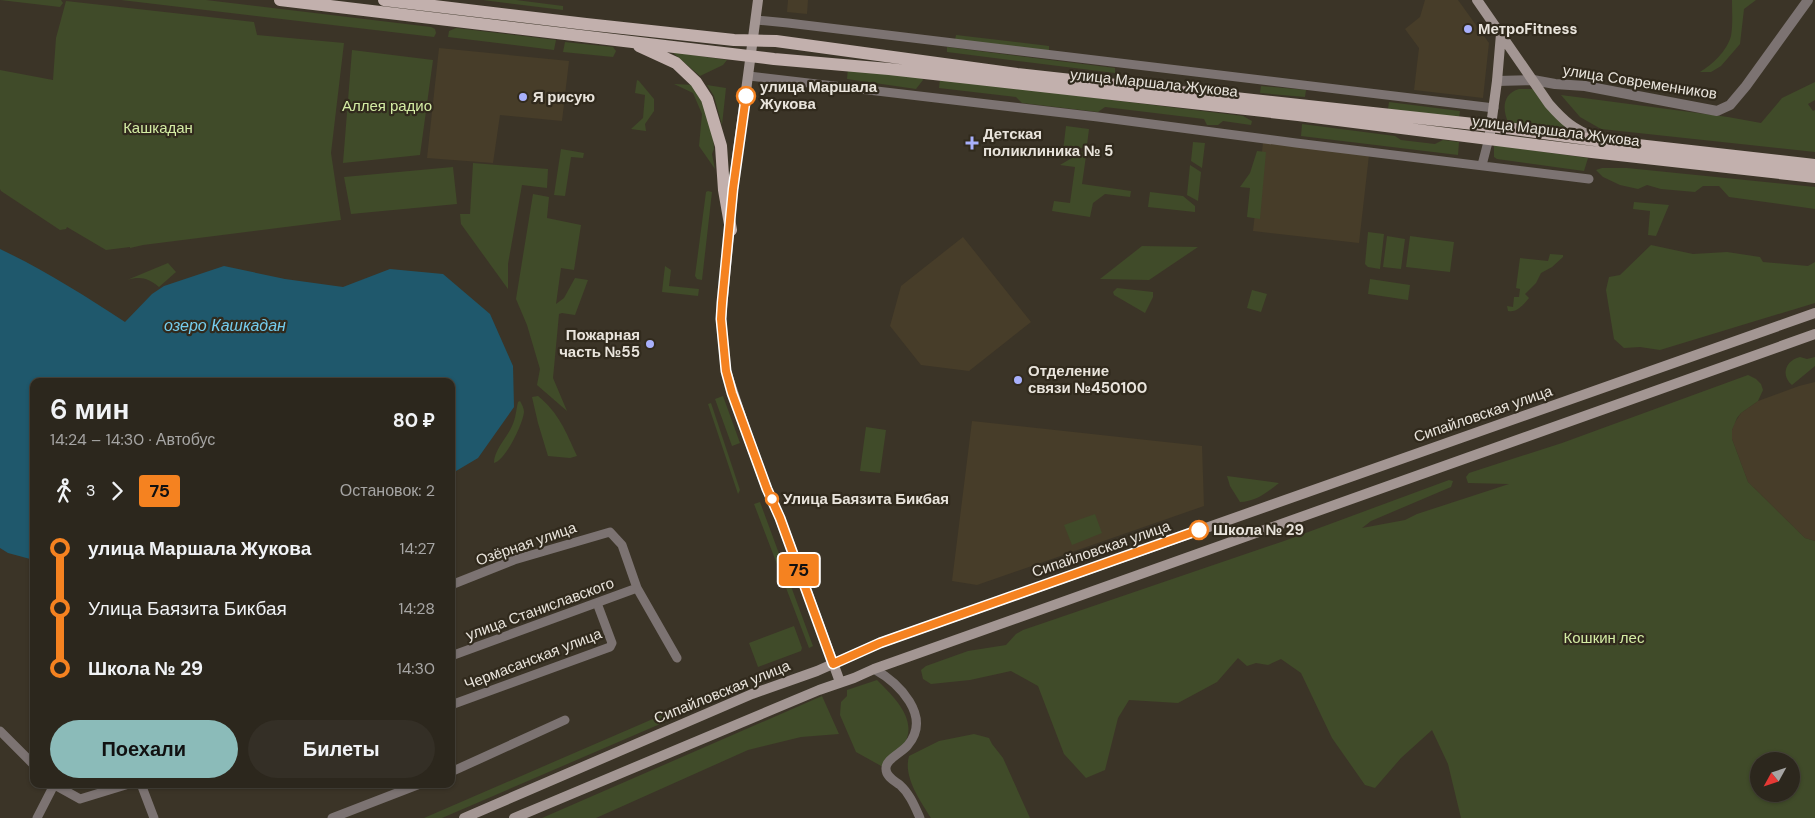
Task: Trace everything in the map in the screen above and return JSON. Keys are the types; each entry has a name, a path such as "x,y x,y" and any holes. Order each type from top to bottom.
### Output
{"main road":[{"name":"улица Маршала Жукова","path":"280,0 751,55 1490,132 1602,141 1815,165"},
{"name":"улица Маршала Жукова","path":"384,0 734,40 776,41 1017,74 1490,132 1815,177"},
{"path":"758,0 733,189 721,319 726,371 767,489 780,518 840,682"},
{"path":"1477,0 1549,104 1562,119 1572,127 1602,141"},
{"path":"1490,132 1498,81 1501,34"},
{"path":"626,41 676,63 696,82 707,98 722,146 724,190 730,230"},
{"name":"Сипайловская улица","path":"464,818 752,694 833,664 888,640 1815,313"},
{"path":"514,818 874,669 1815,334"}],"street":[{"name":"улица Современников","path":"1533,80 1585,86 1717,111 1722,110 1746,86 1808,0"},
{"path":"756,20 1494,108"},
{"path":"749,76 1107,118 1589,179"},
{"path":"1498,81 1533,80"},
{"path":"1482,165 1490,132"},
{"name":"Озёрная улица","path":"455,584 514,560 610,532 622,545 637,588"},
{"path":"637,588 677,658"},
{"name":"улица Станиславского","path":"455,655 637,588"},
{"name":"Чермасанская улица","path":"455,703 610,647 612,643 597,603"},
{"path":"874,669 887,676 901,690 918,722 916,732 908,745 901,753 888,761 886,772 905,790 920,818"},
{"path":"455,770 565,720"},
{"path":"0,731 30,761"},
{"path":"37,818 51,788"},
{"path":"60,788 80,799 116,788"},
{"path":"143,788 154,818"},
{"path":"332,818 410,788"}],"shaded area":[{"path":"788,0 808,0 807,14 787,12"},
{"path":"1425,0 1458,0 1489,43 1483,98 1414,90 1419,48 1405,29 1420,17"},
{"path":"439,48 569,61 562,121 500,115 493,163 427,158"},
{"path":"1263,143 1369,155 1359,243 1253,231"},
{"path":"963,237 1031,322 969,371 921,365 890,326 901,286"},
{"path":"1815,382 1815,541 1805,538 1748,482 1732,439 1732,430 1741,413 1758,401"},
{"name":"Школа № 29","path":"972,421 1202,446 1204,506 977,585 952,581"}],"green space":[{"path":"0,0 61,0 63,3 60,7"},
{"path":"121,0 206,0 431,27 435,29 436,33 434,37"},
{"path":"483,0 516,0 563,6 563,10"},
{"path":"1732,0 1756,0 1744,9 1740,44 1721,66 1711,72 1700,72 1718,57 1729,42 1732,27"},
{"name":"Кашкадан","path":"66,1 254,22 257,35 344,43 331,153 341,220 106,250 67,227 60,230 1,191 0,70 53,80 56,38"},
{"path":"456,28 556,40 554,50 448,37 449,31"},
{"path":"956,35 1049,46 1049,51 955,40"},
{"path":"565,42 613,47 616,51 613,57 563,52"},
{"path":"947,47 1115,68 1115,73 947,52"},
{"name":"Аллея радио","path":"352,50 433,60 420,155 343,163"},
{"path":"672,52 727,60 723,65 700,76"},
{"path":"848,68 922,78 923,80 916,89 847,79"},
{"path":"940,79 1243,116 1252,121 1251,125 1223,121 1218,125 1207,125 1204,119 1105,107 1098,112 1022,103 1016,97 939,88"},
{"path":"637,80 654,99 654,111 645,124 646,131 631,129 643,118 645,95 635,93"},
{"path":"1815,82 1815,100 1808,104 1813,111 1815,110 1815,152 1601,129 1580,117 1561,95 1761,123 1782,98"},
{"path":"674,84 694,85 702,98 713,134 714,149 712,154 715,169 699,146 702,114 693,93"},
{"path":"707,85 726,88 722,125 714,96"},
{"path":"1261,86 1306,90 1305,97 1260,93"},
{"path":"1535,89 1575,134 1509,124 1505,113 1505,103 1513,91"},
{"path":"1389,102 1460,111 1459,118 1388,109"},
{"path":"1302,124 1395,136 1401,140 1435,144 1443,140 1459,142 1458,155 1301,136"},
{"path":"1066,126 1089,129 1087,145 1062,159"},
{"path":"1193,142 1205,143 1202,168 1191,161"},
{"path":"1494,145 1588,158 1584,171 1497,159 1494,157"},
{"path":"561,149 584,153 583,158 571,157 565,196 554,195"},
{"path":"1087,149 1082,184 1131,191 1130,197 1105,194 1093,203 1090,217 1052,211 1054,201 1070,203 1075,167 1060,165"},
{"path":"1257,151 1266,152 1260,219 1247,217 1250,188 1240,187 1250,173"},
{"path":"473,163 548,169 547,188 522,185 508,264 508,289 461,224 460,214 470,214"},
{"path":"1190,165 1201,172 1198,201 1187,195"},
{"path":"453,167 457,204 351,214 344,177"},
{"path":"1602,168 1627,168 1815,187 1815,209 1729,197 1719,186 1703,186 1695,192 1661,189 1647,185 1638,189 1620,185 1603,177 1596,170"},
{"path":"706,192 712,192 702,280 697,279 695,276"},
{"path":"1150,192 1183,196 1195,206 1195,212 1148,207"},
{"path":"533,194 549,197 547,218 581,225 574,270 561,268 556,304 564,298 575,278 588,280 575,315 559,314 553,378 567,411 537,385 540,369 527,325 516,299"},
{"path":"1634,202 1669,205 1656,236 1648,235 1650,211 1633,209"},
{"path":"1368,232 1384,234 1380,269 1368,267 1365,264"},
{"path":"1387,236 1405,239 1401,269 1383,267"},
{"path":"1410,236 1454,242 1450,272 1406,267"},
{"path":"1651,245 1693,254 1727,252 1760,257 1763,262 1808,266 1815,262 1815,303 1660,350 1640,347 1624,348 1614,339 1606,290 1609,277 1620,275"},
{"path":"1142,246 1198,247 1149,280 1100,279"},
{"path":"1550,254 1563,255 1563,257 1552,267 1541,273 1536,283 1525,294 1529,298 1522,306 1517,310 1508,311 1507,306 1513,307 1514,297 1519,297 1520,289 1516,288 1520,258 1548,261"},
{"path":"168,263 176,272 159,287 144,279 127,280"},
{"path":"665,266 671,270 669,286 699,289 698,296 662,292"},
{"path":"1370,279 1410,285 1408,300 1368,294"},
{"path":"1117,288 1153,292 1153,297 1145,313 1114,295 1113,292"},
{"path":"1252,290 1267,294 1261,312 1247,308"},
{"path":"1800,357 1807,359 1815,357 1815,366 1792,385 1786,377 1786,368 1791,361"},
{"name":"Кошкин лес","path":"1748,375 1756,379 1761,384 1763,390 1758,401 1737,418 1732,430 1732,439 1748,482 1805,538 1815,541 1815,818 1461,818 1448,764 1432,730 1401,758 1375,788 1365,785 1332,738 1301,673 1281,659 1268,665 1256,663 1247,666 1238,658 1217,682 1178,703 1129,700 1118,718 1105,770 1086,778 1064,754 1038,686 1011,671 970,680 931,684 923,679 921,670 926,666 968,651 1006,645 1016,634 1023,630 1284,541 1449,480 1453,481 1451,487 1371,521 1362,528 1405,520 1417,514 1509,484 1468,483 1466,477 1469,473 1562,443"},
{"path":"538,396 557,416 577,456 570,458 548,456 532,397"},
{"path":"723,396 740,443 732,446 715,399"},
{"path":"520,401 524,412 523,418 508,449 494,463 496,453 510,431 518,402"},
{"path":"711,403 740,490 738,494 708,404"},
{"path":"866,427 886,430 880,473 860,471"},
{"path":"1227,476 1279,483 1256,498 1240,502 1230,486"},
{"path":"760,502 813,646 809,648 754,504"},
{"path":"1095,514 1102,533 1072,545 1064,525"},
{"path":"794,626 802,648 801,651 758,667 749,643"},
{"path":"877,680 891,694 903,711 907,719 908,728 907,738 902,747 883,767 856,752 840,715 841,702 847,696 847,690"},
{"path":"736,683 739,690 442,818 424,818"},
{"path":"822,696 839,734 801,737 748,750 596,818 542,818"},
{"path":"974,734 989,738 1003,758 1030,818 931,818 910,780 908,772 909,756 939,741"}],"water":[{"name":"озеро Кашкадан","path":"0,249 64,283 125,322 152,294 164,286 224,266 285,279 343,287 390,269 443,274 490,314 513,366 514,407 478,458 455,472 455,378 30,378 30,559 8,553 0,548"}],"bus line":[{"name":"75","path":"746,96 733,189 722,303 721,319 726,371 732,393 767,489 780,518 833,664 880,643 1199,530"}],"place":[{"name":"МетроFitness","path":"1468,29"},
{"name":"улица Маршала Жукова","path":"746,96"},
{"name":"Я рисую","path":"523,97"},
{"name":"Детская поликлиника № 5","path":"972,143"},
{"name":"Пожарная часть №55","path":"650,344"},
{"name":"Отделение связи №450100","path":"1018,380"},
{"name":"Улица Баязита Бикбая","path":"772,499"},
{"name":"Школа № 29","path":"1199,530"}]}
